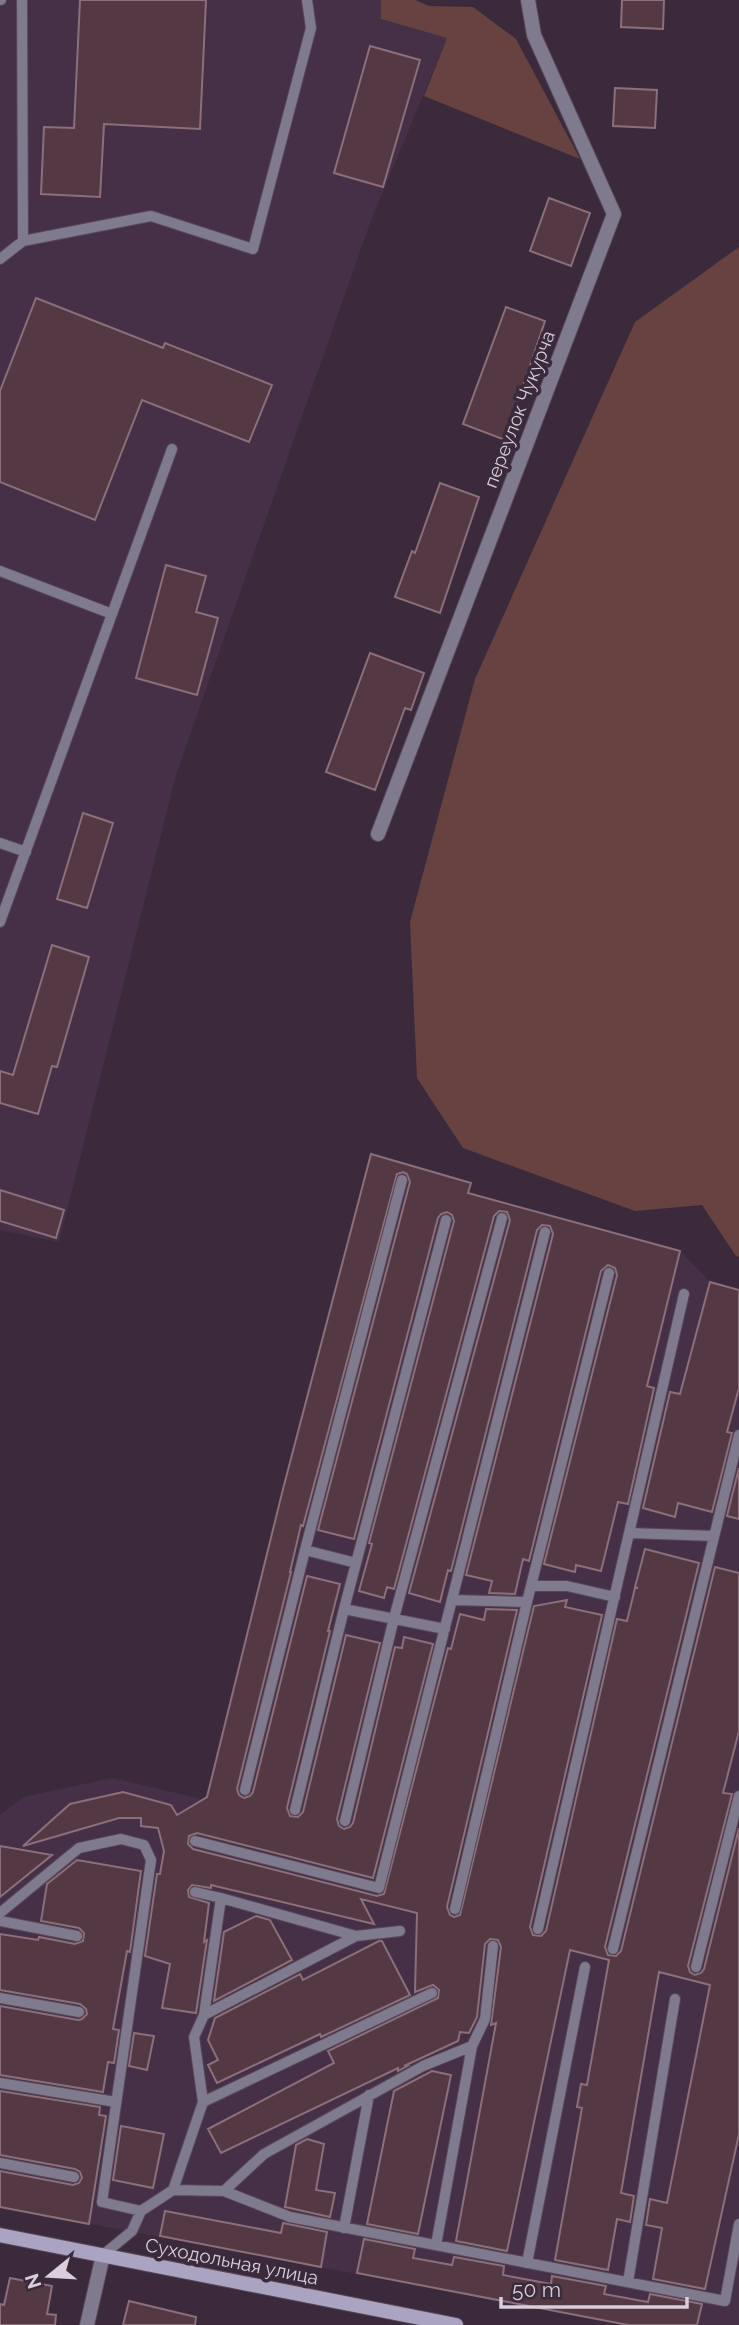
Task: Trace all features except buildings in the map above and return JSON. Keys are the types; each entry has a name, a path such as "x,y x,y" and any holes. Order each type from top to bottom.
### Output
{"street":[{"name":"переулок Чукурча","path":"378,834 614,214 534,35 528,0"},
{"name":"Суходольная улица","path":"0,2235 456,2325"},
{"path":"87,2325 103,2255"}],"lane":[{"path":"22,0 23,241"},
{"path":"0,260 23,241 151,216 253,249 311,28 307,0"},
{"path":"0,922 172,449"},
{"path":"0,571 111,614"},
{"path":"0,843 26,852"},
{"path":"245,1790 402,1180"},
{"path":"345,1821 394,1618 502,1218"},
{"path":"295,1810 344,1609 446,1220"},
{"path":"195,1841 379,1888 545,1232"},
{"path":"455,1909 527,1602 609,1273"},
{"path":"538,1929 684,1294"},
{"path":"613,1949 714,1536 733,1485 739,1435"},
{"path":"629,1533 714,1536"},
{"path":"305,1550 356,1563"},
{"path":"531,1586 567,1586 615,1597"},
{"path":"452,1600 527,1602"},
{"path":"344,1609 445,1629"},
{"path":"696,1967 739,1796"},
{"path":"0,1913 79,1848 121,1839 144,1845 152,1860 102,2202 141,2211"},
{"path":"195,1892 356,1936"},
{"path":"173,2190 203,2102 194,2037 204,2015 221,1898"},
{"path":"0,1922 78,1936"},
{"path":"204,2015 356,1936 401,1931"},
{"path":"436,2245 472,2046 485,2019 492,1946"},
{"path":"527,2263 585,1967"},
{"path":"203,2102 432,1993"},
{"path":"0,1998 79,2012"},
{"path":"628,2282 675,1999"},
{"path":"224,2191 264,2154 423,2066 472,2046"},
{"path":"0,2083 116,2102"},
{"path":"344,2228 369,2095"},
{"path":"0,2163 74,2177"},
{"path":"103,2255 132,2231 141,2211 173,2190 224,2191 290,2217 725,2301 739,2224"}],"shaded area":[{"path":"0,0 381,0 381,19 447,38 370,223 176,775 59,1242 0,1230"},
{"path":"381,0 415,0 429,6 473,7 516,39 580,159 424,96 447,38 381,19"},
{"path":"739,247 739,1257 702,1205 635,1211 463,1148 417,1078 410,922 475,679 635,322"},
{"path":"371,1154 471,1183 468,1193 680,1251 710,1282 739,1290 739,2325 628,2325 0,2207 0,1815 23,1797 112,1778 206,1800 283,1489"}]}
